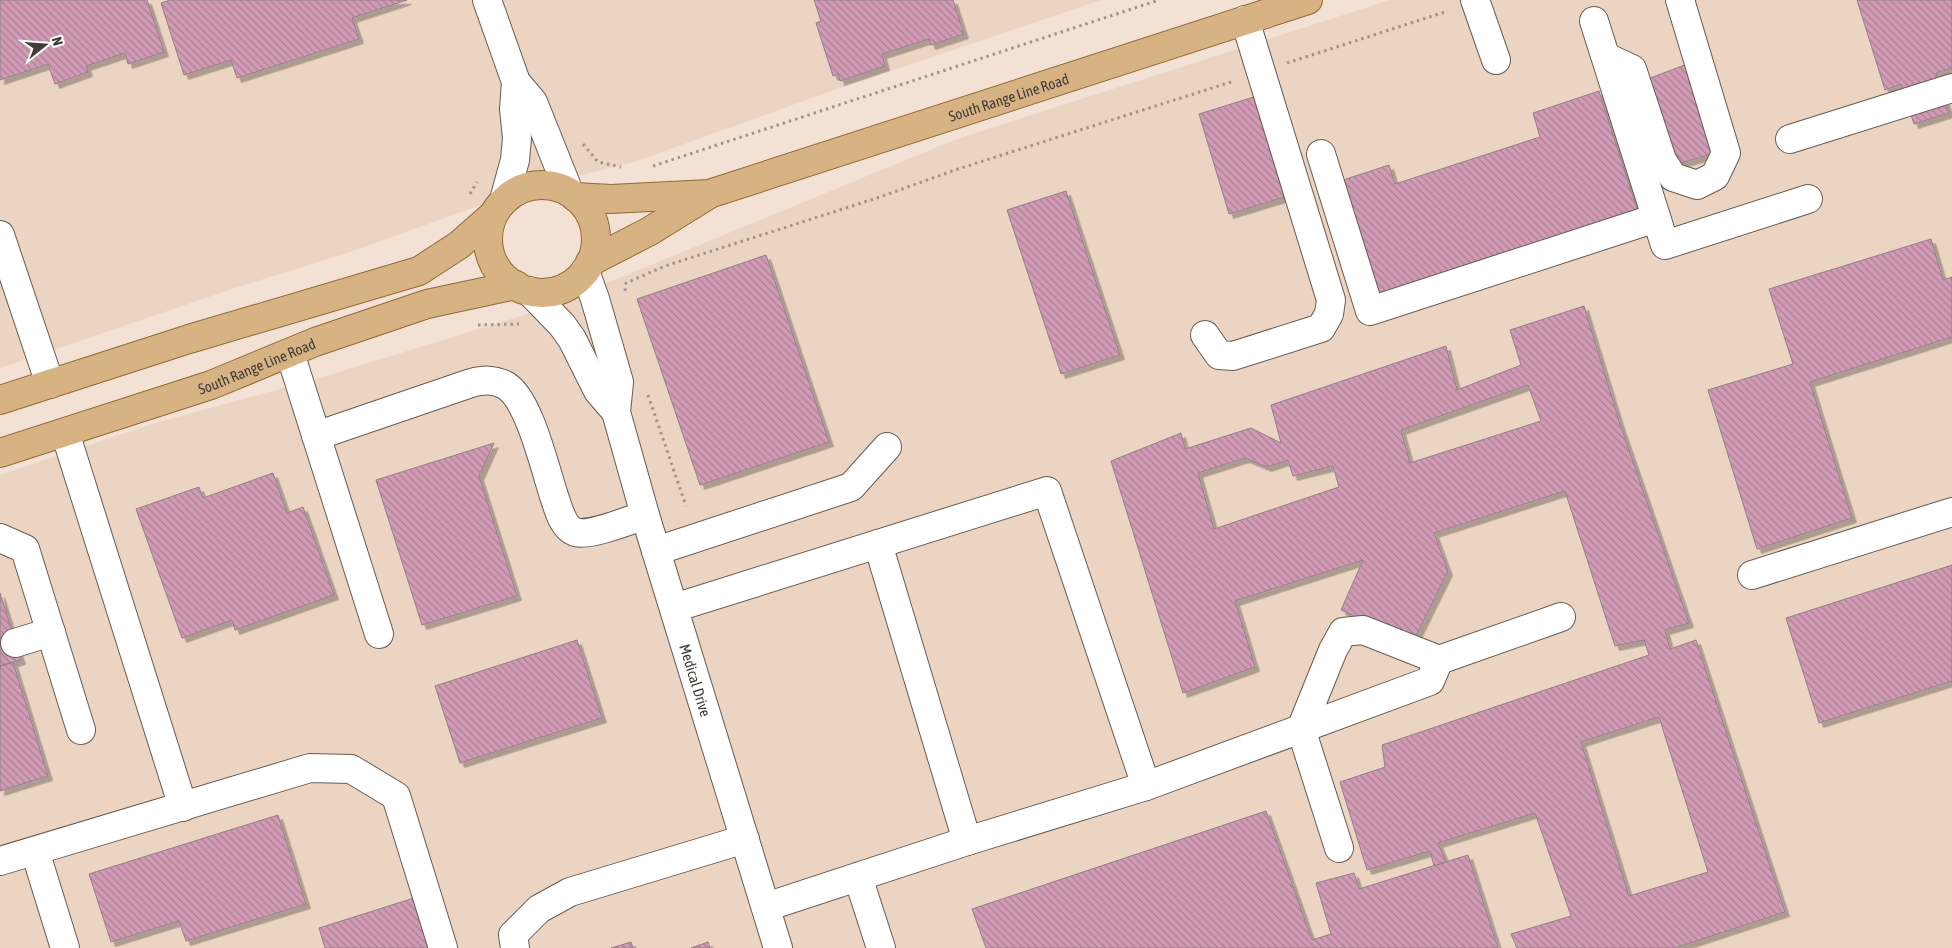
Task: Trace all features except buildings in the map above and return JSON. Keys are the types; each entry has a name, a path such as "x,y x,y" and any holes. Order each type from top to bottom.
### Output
{"main road":[{"name":"South Range Line Road","path":"588,266 650,231 709,194 1308,0"},
{"path":"0,400 189,339 419,271 459,245 499,208 519,190 536,185 554,186 572,194 584,205 593,221 596,238 588,266 574,282 561,290 545,293 522,288 502,276 493,262 488,247 488,231 499,208"},
{"name":"South Range Line Road","path":"572,194 611,199 709,194"},
{"name":"South Range Line Road","path":"0,453 211,385 290,353 427,304 522,288"}],"street":[{"path":"487,0 516,82 532,102 572,194"},
{"path":"1606,57 1632,68 1662,160 1672,176 1696,185 1715,176 1726,153 1680,0"},
{"path":"1476,1 1496,60"},
{"path":"1205,335 1219,355 1233,356 1321,328 1329,314 1331,300 1246,20"},
{"path":"1594,20 1665,245 1808,199"},
{"path":"499,208 515,160 517,138 514,108 516,82"},
{"path":"1790,140 1952,88"},
{"path":"1320,154 1370,311 1656,218"},
{"path":"0,235 50,384"},
{"name":"Medical Drive","path":"588,266 619,382 616,412 645,515 778,948"},
{"name":"Medical Drive","path":"522,288 562,325 572,339 598,391 616,412"},
{"path":"290,353 379,634"},
{"path":"316,436 471,383 484,380 494,381 506,386 515,394 524,409 531,424 559,511 564,521 573,531 595,531 645,515"},
{"path":"69,445 183,807"},
{"path":"656,551 851,487 887,447"},
{"path":"674,608 1047,491 1146,786"},
{"path":"1752,575 1952,512"},
{"path":"0,538 25,549 81,730"},
{"path":"878,544 967,841"},
{"path":"1339,848 1301,729 1333,650 1343,632 1363,630 1439,660 1561,617"},
{"path":"15,643 51,632"},
{"path":"766,907 967,841 1146,786 1430,681 1439,660"},
{"path":"0,861 310,768 351,769 396,796 444,948"},
{"path":"515,948 513,935 539,909 570,892 745,840"},
{"path":"35,850 65,948"},
{"path":"858,877 881,948"}],"path":[{"path":"646,168 1159,0"},
{"path":"625,293 626,284 664,266 878,198 931,180 951,171 1476,1"},
{"path":"579,140 598,162 627,169"},
{"path":"469,196 477,181"},
{"path":"471,326 516,323 524,327"},
{"path":"645,386 686,506"}],"shaded area":[{"path":"0,0 1101,0 831,91 637,161 517,192 347,253 235,288 0,368"},
{"path":"1390,0 1952,0 1952,948 0,948 0,475 152,424 313,380 544,309 957,139"}]}
